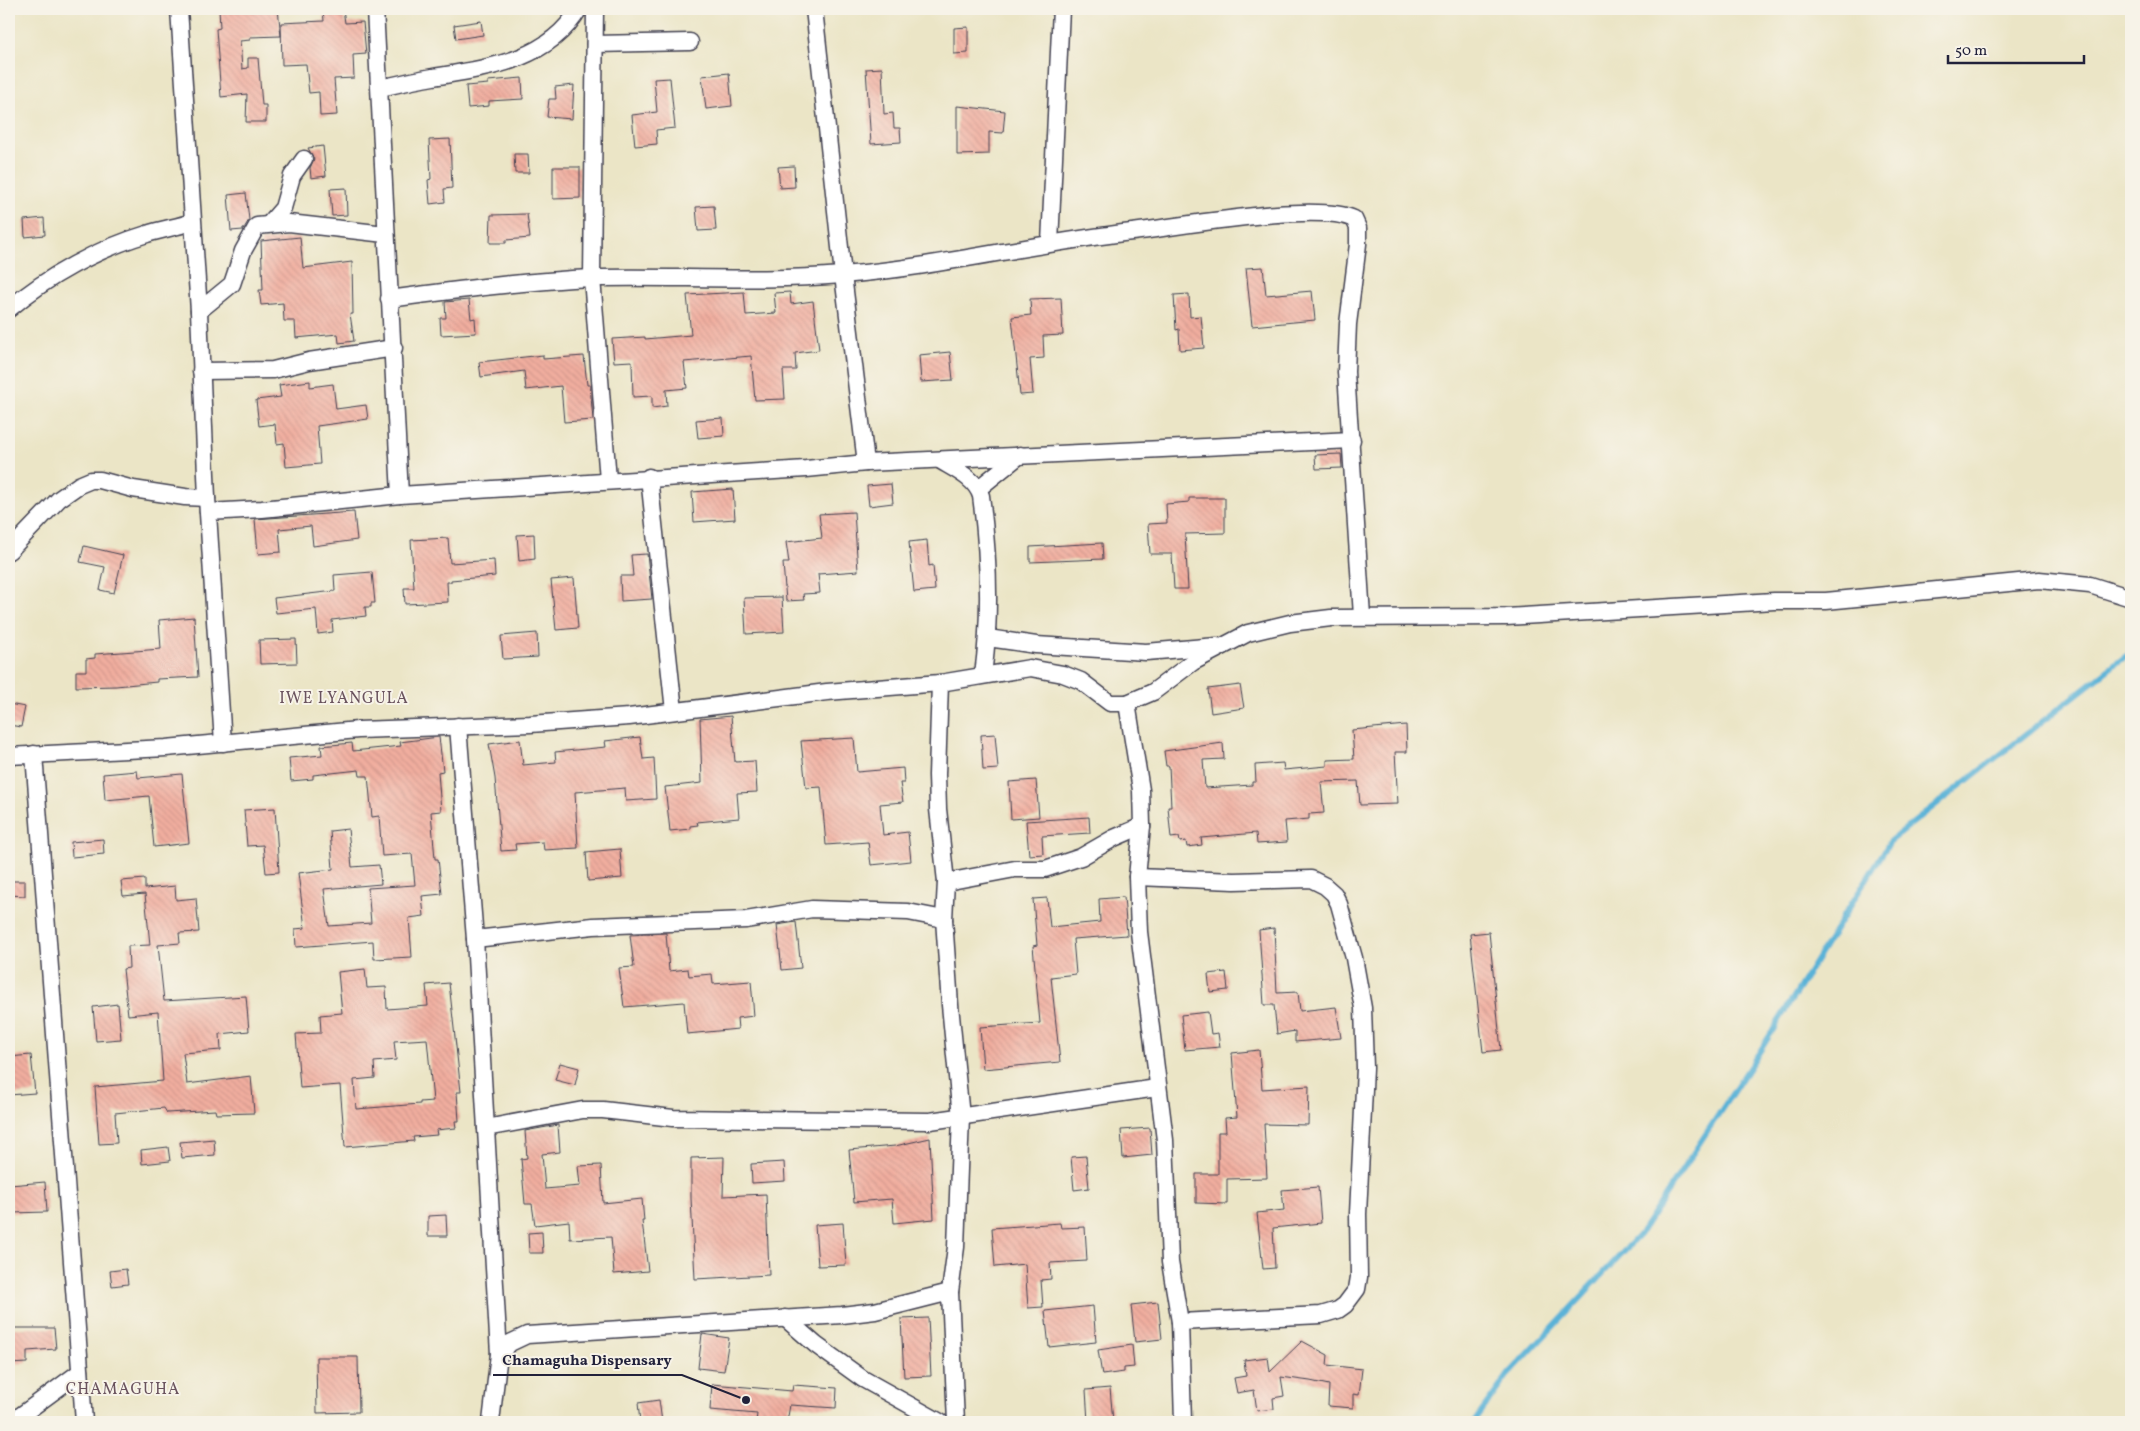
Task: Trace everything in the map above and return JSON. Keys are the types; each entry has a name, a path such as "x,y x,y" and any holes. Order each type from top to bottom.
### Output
{"street":[{"path":"179,9 199,311 207,505 223,743"},
{"path":"375,9 385,234 394,348 400,495"},
{"path":"380,88 497,66 520,59 554,38 571,23 579,9"},
{"path":"595,9 592,278 608,480"},
{"path":"814,9 866,463"},
{"path":"1050,243 1062,9"},
{"path":"595,44 690,42"},
{"path":"270,223 283,208 289,184 304,159"},
{"path":"389,299 467,288 592,278 769,279 843,275 921,266 1050,243 1293,214 1345,214 1354,219 1358,228 1358,244 1348,324 1346,372 1352,440 1362,616"},
{"path":"9,309 44,282 107,249 149,233 192,222"},
{"path":"199,311 232,284 243,251 257,226 270,223 289,223 385,234"},
{"path":"201,371 273,370 309,361 394,348"},
{"path":"9,551 59,499 79,485 91,480 100,480 133,489 184,497 207,505 262,510 400,495 608,480 806,469 866,463 941,461 1020,454 1352,440"},
{"path":"979,488 1020,454"},
{"path":"941,461 964,475 979,488 988,574 988,638 983,676"},
{"path":"649,478 674,711"},
{"path":"9,756 120,751 358,730 530,724 629,718 827,692 940,683 1030,668 1063,674 1081,681 1110,703 1127,703 1153,692 1193,662 1248,633 1290,623 1362,616 1506,617 1774,601 1826,601 2039,580 2090,585 2131,598"},
{"path":"988,638 1036,645 1146,652 1222,646"},
{"path":"940,683 937,775 940,845 946,882 944,919 961,1117 956,1247 950,1292 956,1422"},
{"path":"1127,703 1141,790 1142,826 1137,877 1139,932 1165,1140 1170,1262 1180,1322 1183,1422"},
{"path":"458,726 475,939 496,1333 499,1354 491,1422"},
{"path":"34,754 84,1422"},
{"path":"946,882 1015,869 1045,869 1081,857 1114,838 1142,826"},
{"path":"1137,877 1234,881 1311,879 1325,886 1334,894 1339,904 1354,958 1363,1008 1366,1068 1358,1205 1359,1277 1356,1289 1338,1310 1320,1315 1180,1322"},
{"path":"475,939 593,926 746,920 812,909 908,912 944,919"},
{"path":"486,1128 583,1110 603,1110 673,1118 930,1121 1157,1088"},
{"path":"499,1354 510,1343 527,1335 875,1311 950,1292"},
{"path":"786,1318 816,1345 863,1379 940,1422"},
{"path":"12,1422 80,1372"}],"building":[{"path":"219,9 278,9 281,36 250,37 250,40 240,41 242,69 248,68 248,58 258,58 262,105 266,105 266,122 246,122 247,94 221,97 216,29 220,28"},
{"path":"323,9 343,9 345,23 363,22 366,54 353,55 354,78 334,79 337,115 320,116 319,92 309,93 306,64 282,65 281,23 324,21"},
{"path":"481,21 483,35 456,39 454,25"},
{"path":"968,27 968,53 954,54 954,28"},
{"path":"882,68 884,114 893,113 894,128 900,128 901,142 871,144 866,69"},
{"path":"729,73 732,106 706,109 702,76"},
{"path":"522,78 523,99 489,101 489,106 468,108 466,86 488,84 488,81"},
{"path":"670,78 675,128 656,130 657,144 635,146 632,115 657,112 654,79"},
{"path":"574,85 572,119 547,117 549,99 556,99 555,87"},
{"path":"957,106 1005,111 1003,133 989,132 989,154 957,155"},
{"path":"450,139 452,188 444,189 445,202 430,204 428,180 431,179 429,140"},
{"path":"323,146 326,176 311,178 310,168 314,159 308,148"},
{"path":"514,154 528,154 529,173 515,173"},
{"path":"794,166 795,187 780,188 778,167"},
{"path":"553,167 580,167 580,198 553,199"},
{"path":"346,188 347,215 332,216 330,189"},
{"path":"246,193 249,220 243,230 231,231 228,195"},
{"path":"714,206 716,230 698,231 696,207"},
{"path":"527,214 530,238 506,240 506,243 490,243 491,215"},
{"path":"44,218 45,235 25,237 24,220"},
{"path":"300,237 303,268 352,262 353,314 350,314 354,341 339,343 338,334 296,338 295,321 284,321 283,303 261,305 259,290 263,290 261,241"},
{"path":"1263,267 1266,295 1312,291 1315,320 1252,326 1246,268"},
{"path":"744,292 746,315 776,313 774,293 790,292 791,304 813,301 819,350 795,353 796,370 783,370 785,399 755,400 751,356 684,362 687,388 666,390 667,406 652,408 652,396 633,397 632,361 614,362 612,339 645,337 645,339 691,335 687,295"},
{"path":"1189,294 1190,317 1201,316 1204,348 1180,350 1179,329 1176,330 1174,295"},
{"path":"1061,298 1063,335 1043,336 1044,358 1030,359 1033,394 1020,395 1012,317 1031,315 1030,299"},
{"path":"469,300 471,319 475,318 476,333 441,335 440,318 446,318 445,302"},
{"path":"950,352 953,380 921,382 919,355"},
{"path":"543,355 543,359 584,356 587,385 590,385 593,420 564,422 561,386 526,390 524,371 481,377 479,362"},
{"path":"310,381 310,387 333,384 336,409 366,405 368,419 317,426 320,464 286,467 284,443 277,444 275,424 259,426 256,400 281,397 279,385"},
{"path":"723,418 724,436 698,438 696,420"},
{"path":"1341,454 1342,468 1316,469 1315,455"},
{"path":"891,484 893,503 869,506 867,486"},
{"path":"733,489 735,519 694,522 692,492"},
{"path":"1189,498 1225,498 1225,533 1185,534 1188,589 1174,589 1172,554 1150,554 1148,524 1167,523 1166,504 1189,502"},
{"path":"354,512 357,540 313,546 311,526 279,529 281,552 258,554 255,519"},
{"path":"854,512 858,571 818,574 820,593 803,594 804,600 786,601 783,563 789,563 786,542 822,538 819,514"},
{"path":"534,534 535,559 519,561 517,535"},
{"path":"448,538 450,563 494,560 495,576 447,582 448,602 405,604 404,588 414,588 411,540"},
{"path":"927,540 929,566 933,565 935,590 914,592 909,542"},
{"path":"1102,543 1103,559 1030,562 1030,547"},
{"path":"84,546 123,555 114,593 100,590 105,567 80,562"},
{"path":"647,554 652,599 621,601 620,576 633,576 631,555"},
{"path":"372,572 375,603 371,603 371,607 365,607 366,616 332,620 333,632 318,634 316,609 276,613 274,598 335,591 334,575"},
{"path":"574,578 578,628 556,630 551,580"},
{"path":"782,597 784,632 746,634 744,598"},
{"path":"194,617 198,677 157,679 157,682 116,686 76,687 76,671 86,671 86,659 95,658 95,654 161,649 159,620"},
{"path":"537,633 538,657 503,659 501,636"},
{"path":"296,639 297,663 260,664 259,640"},
{"path":"1240,685 1244,708 1211,713 1208,689"},
{"path":"9,704 25,707 21,727 9,725"},
{"path":"731,716 735,762 755,761 757,792 737,793 739,818 697,822 698,825 690,826 690,829 670,831 665,787 702,783 700,719"},
{"path":"1406,725 1407,752 1395,752 1398,804 1360,805 1358,781 1321,782 1324,813 1309,814 1309,819 1285,821 1287,842 1257,844 1256,833 1201,838 1202,845 1187,847 1186,841 1180,842 1179,837 1171,838 1168,807 1171,807 1169,766 1166,766 1164,751 1223,743 1224,759 1203,760 1205,788 1252,785 1252,782 1256,782 1255,765 1283,763 1284,770 1327,766 1327,760 1354,759 1352,730"},
{"path":"995,734 998,769 983,770 981,735"},
{"path":"439,737 443,771 438,772 441,811 431,812 435,859 438,859 442,894 422,896 424,916 409,918 412,957 374,959 373,941 296,947 295,929 305,928 298,873 333,869 330,831 348,829 352,867 379,865 381,884 324,889 329,926 371,923 368,888 415,885 412,854 382,856 379,816 372,817 368,776 360,776 359,770 313,775 313,779 291,781 289,758 322,755 321,746 352,743 353,751 401,746 400,742"},
{"path":"640,737 643,759 654,758 656,799 626,801 625,788 575,792 578,848 544,850 543,842 515,844 516,850 501,851 495,778 489,744 520,740 523,765 556,762 555,752 606,747 605,741"},
{"path":"854,738 857,772 903,768 904,783 900,783 903,802 880,804 883,835 908,832 911,861 871,865 868,842 826,845 821,787 806,788 801,741"},
{"path":"137,771 138,778 182,774 189,843 154,847 149,796 105,800 103,774"},
{"path":"1036,780 1039,817 1011,819 1009,782"},
{"path":"275,808 279,872 266,873 263,845 247,846 244,810"},
{"path":"1089,817 1090,833 1042,836 1043,854 1029,855 1026,821"},
{"path":"103,839 104,854 72,857 71,842"},
{"path":"620,849 622,878 588,881 586,852"},
{"path":"145,879 145,889 175,886 176,900 196,898 199,932 179,933 180,943 158,945 164,1001 246,996 249,1031 220,1034 221,1050 183,1053 187,1084 251,1076 254,1113 216,1114 215,1110 167,1113 164,1108 115,1113 117,1143 99,1144 95,1087 163,1081 158,1012 128,1015 123,969 129,968 128,946 150,945 145,894 123,896 121,881"},
{"path":"9,881 25,881 25,896 9,895"},
{"path":"1124,897 1127,935 1073,939 1076,974 1051,977 1060,1062 983,1069 980,1027 1040,1023 1033,946 1037,945 1033,899 1047,898 1050,927 1100,922 1099,899"},
{"path":"796,922 801,968 782,970 777,925"},
{"path":"1274,928 1277,993 1298,992 1300,1011 1336,1007 1341,1038 1295,1042 1295,1031 1277,1034 1274,1005 1264,1005 1259,930"},
{"path":"1489,932 1501,1050 1483,1052 1470,934"},
{"path":"666,933 669,971 688,969 689,976 712,974 713,984 751,981 754,1016 737,1018 738,1029 687,1034 684,1002 624,1007 619,968 634,967 630,935"},
{"path":"365,969 367,988 386,987 387,1009 428,1006 426,985 449,983 461,1092 457,1092 459,1121 455,1121 456,1128 436,1130 437,1135 413,1137 414,1141 345,1147 340,1085 300,1088 296,1034 321,1033 320,1015 342,1013 338,972","holes":["427,1039 433,1101 420,1102 420,1104 356,1109 354,1080 375,1078 374,1062 396,1060 394,1041"]},
{"path":"1226,972 1228,990 1210,992 1208,974"},
{"path":"118,1004 121,1039 96,1041 93,1007"},
{"path":"1208,1012 1211,1034 1218,1033 1220,1047 1185,1050 1181,1015"},
{"path":"1259,1050 1262,1089 1309,1086 1308,1125 1264,1124 1267,1178 1227,1179 1227,1204 1196,1203 1196,1174 1218,1174 1218,1132 1226,1132 1225,1118 1237,1117 1232,1053"},
{"path":"31,1055 35,1093 9,1095 9,1057"},
{"path":"560,1063 579,1068 575,1085 555,1080"},
{"path":"558,1125 560,1152 542,1154 545,1189 580,1186 578,1166 601,1165 603,1203 642,1199 644,1221 642,1221 648,1271 614,1274 611,1237 570,1239 569,1221 535,1225 532,1204 525,1204 521,1159 527,1158 525,1131"},
{"path":"1150,1128 1152,1155 1123,1158 1121,1130"},
{"path":"930,1138 934,1219 894,1223 892,1199 854,1202 849,1150 895,1146"},
{"path":"214,1139 215,1155 182,1158 180,1142"},
{"path":"168,1147 170,1161 142,1164 141,1150"},
{"path":"1086,1156 1089,1188 1074,1190 1071,1157"},
{"path":"724,1157 723,1196 766,1194 769,1275 695,1279 691,1158"},
{"path":"784,1162 785,1181 752,1183 751,1164"},
{"path":"45,1182 47,1212 12,1213 10,1185"},
{"path":"1318,1187 1321,1223 1273,1228 1275,1268 1263,1269 1257,1213 1284,1210 1282,1190"},
{"path":"446,1215 447,1236 428,1236 428,1216"},
{"path":"843,1223 846,1265 818,1266 815,1225"},
{"path":"1060,1223 1061,1228 1085,1227 1087,1261 1050,1263 1051,1279 1041,1280 1043,1307 1028,1308 1025,1264 995,1267 992,1228"},
{"path":"542,1232 543,1253 529,1253 528,1233"},
{"path":"126,1269 128,1284 112,1286 110,1271"},
{"path":"1158,1302 1162,1339 1135,1342 1131,1305"},
{"path":"1093,1306 1096,1342 1049,1347 1045,1311"},
{"path":"928,1318 931,1376 904,1377 901,1319"},
{"path":"9,1328 54,1328 56,1349 27,1351 27,1363 9,1364"},
{"path":"702,1334 729,1338 724,1371 698,1368"},
{"path":"1302,1341 1328,1355 1327,1365 1362,1369 1359,1395 1353,1394 1353,1408 1328,1406 1329,1385 1281,1377 1284,1396 1273,1398 1274,1409 1257,1411 1254,1390 1237,1393 1234,1378 1246,1376 1244,1360 1268,1357 1270,1372"},
{"path":"1132,1345 1134,1367 1124,1368 1124,1372 1102,1375 1098,1350"},
{"path":"316,1357 358,1357 359,1412 317,1413"},
{"path":"712,1384 792,1391 793,1385 837,1388 836,1408 790,1405 787,1422 756,1422 757,1414 710,1410"},
{"path":"1110,1388 1113,1422 1088,1422 1086,1390"},
{"path":"659,1400 662,1422 640,1422 638,1403"}],"waterway":[{"path":"1474,1422 1508,1375 1640,1234 1760,1051 1891,840 2131,652"}],"place":[{"name":"Chamaguha Dispensary","path":"746,1400"}],"district":[{"name":"IWE LYANGULA","path":"344,697"},
{"name":"CHAMAGUHA","path":"123,1388"}]}
